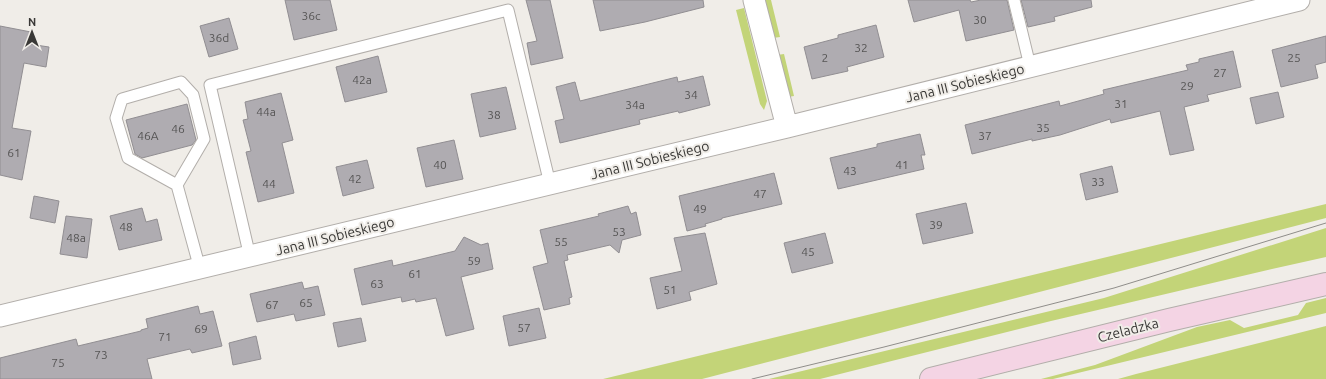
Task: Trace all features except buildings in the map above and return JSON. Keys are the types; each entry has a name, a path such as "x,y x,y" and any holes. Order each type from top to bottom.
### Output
{"main road":[{"name":"Czeladzka","path":"931,379 968,374 1169,320 1326,284"}],"street":[{"path":"754,0 786,127"},
{"name":"Jana III Sobieskiego","path":"0,316 786,127 1299,0"}],"lane":[{"path":"1014,0 1030,66"},
{"path":"250,257 210,85 508,10 550,184"},
{"path":"177,185 128,158 116,118 122,99 181,82 194,95 204,139 177,185 200,269"}],"green space":[{"path":"763,0 771,0 780,37 773,38"},
{"path":"744,8 767,101 764,110 760,104 736,10"},
{"path":"784,54 794,96 788,97 777,55"},
{"path":"1326,204 1326,218 702,379 603,379"},
{"path":"1326,228 1326,257 1051,321 820,379 769,379 1104,298"},
{"path":"1326,298 1326,313 1053,379 1041,379 1095,365 1197,327 1230,320 1244,328 1298,315 1306,303"},
{"path":"1326,326 1326,379 1118,379 1136,374"}],"tram line":[{"path":"752,379 1114,288 1326,223"}]}
